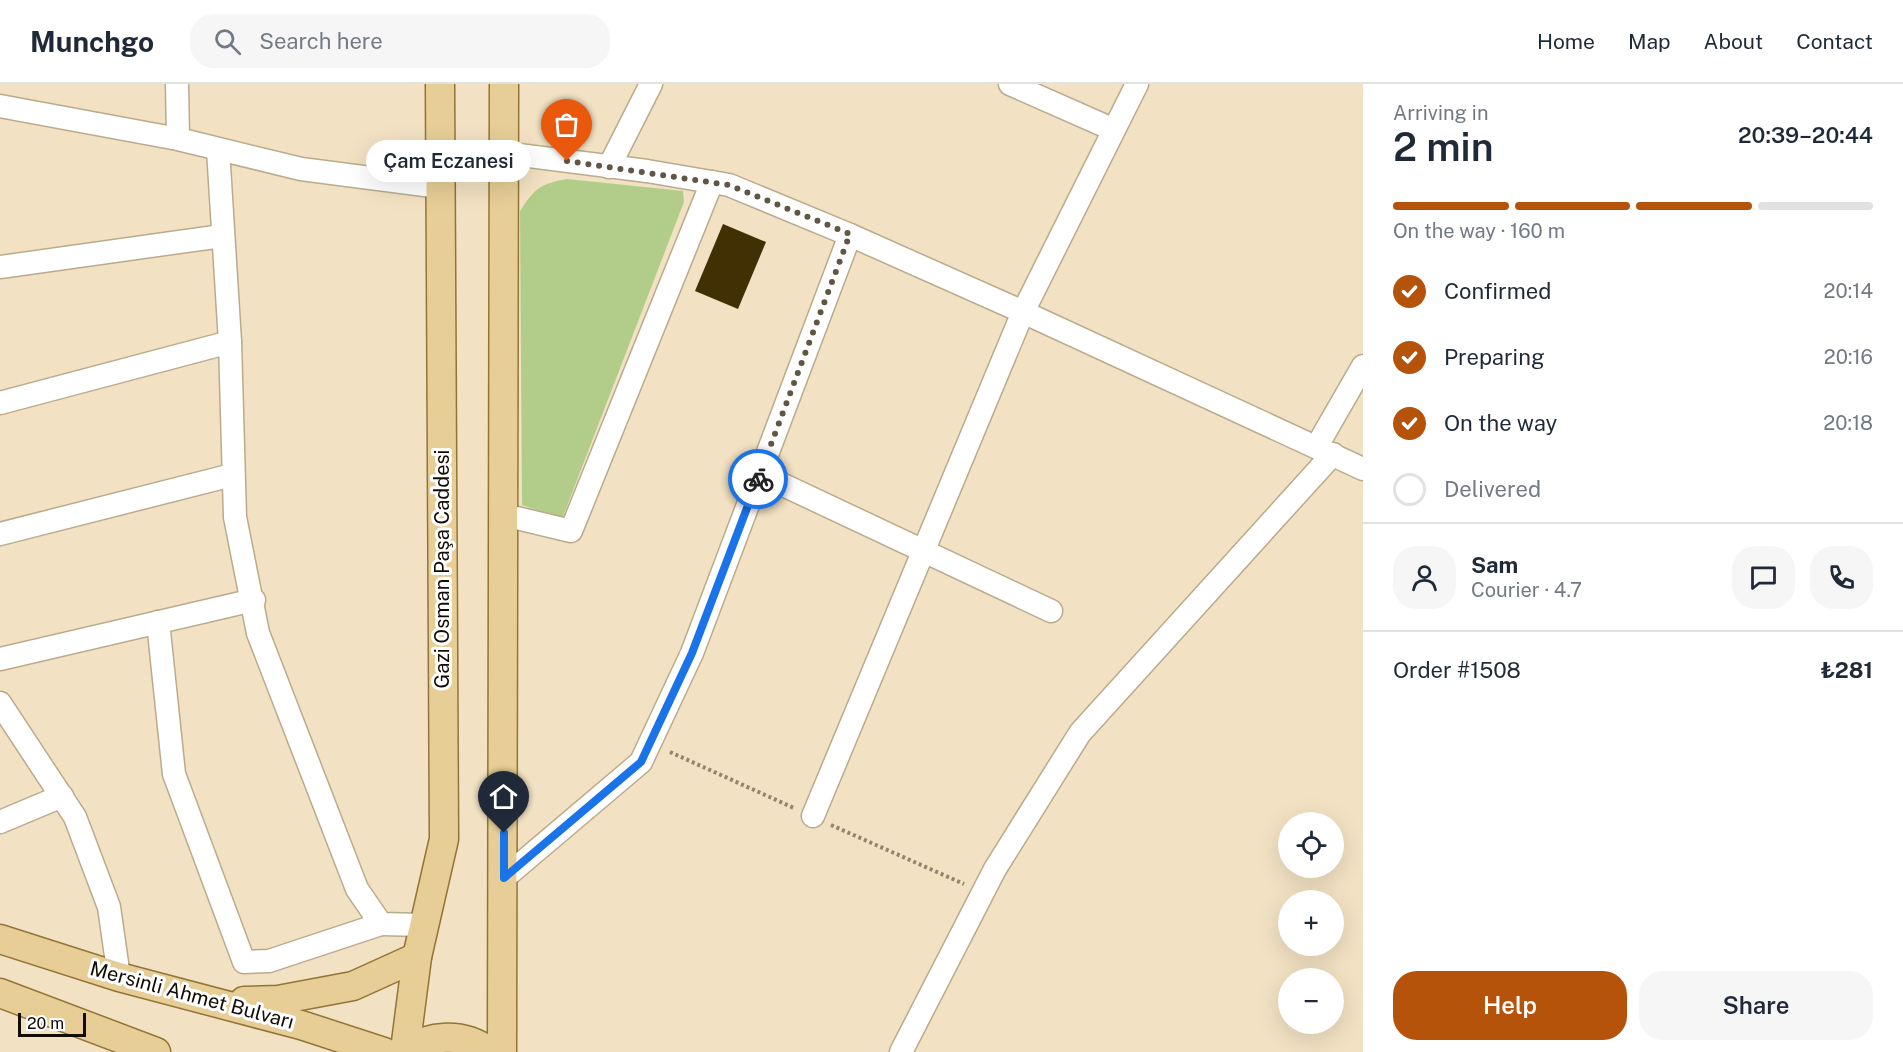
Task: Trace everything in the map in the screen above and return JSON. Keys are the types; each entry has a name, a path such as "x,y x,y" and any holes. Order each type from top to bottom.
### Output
{"main road":[{"name":"Gazi Osman Paşa Caddesi","path":"397,1051 444,839 440,84"},
{"path":"502,1052 504,84"},
{"name":"Mersinli Ahmet Bulvarı","path":"0,939 119,977 397,1051"},
{"path":"213,1002 278,1000 353,986 417,957"},
{"path":"0,993 156,1052"},
{"path":"397,1051 420,1042 443,1037 466,1040 490,1052"}],"street":[{"path":"177,84 178,139"},
{"path":"609,166 651,84"},
{"path":"1010,84 1112,129"},
{"path":"813,816 1023,312 1112,129 1137,84"},
{"path":"0,106 178,139 300,169 440,187"},
{"path":"218,149 230,342 235,517 254,600 258,633 357,889 381,924"},
{"path":"504,153 609,166 729,185 850,234 1325,450 1363,470"},
{"path":"504,516 571,531 712,182"},
{"path":"504,878 641,762 692,653 850,234"},
{"path":"0,267 222,236"},
{"path":"0,403 230,342"},
{"path":"901,1052 995,869 1080,734 1325,450 1363,366"},
{"path":"760,474 1051,611"},
{"path":"0,534 232,475"},
{"path":"0,659 254,600"},
{"path":"158,622 174,774 244,962 269,961 381,924 424,925"},
{"path":"0,703 75,817 109,907 119,977"},
{"path":"0,822 62,796"}],"green space":[{"path":"567,179 683,191 684,202 562,519 522,505 520,211 539,188"}],"building":[{"path":"723,224 766,242 738,309 695,291"}],"way so far":[{"path":"567,161 647,171 729,185 850,234 758,479"}],"place":[{"name":"Çam Eczanesi","path":"567,161"}],"route":[{"path":"504,833 504,878 641,762 692,653 758,479"}]}
